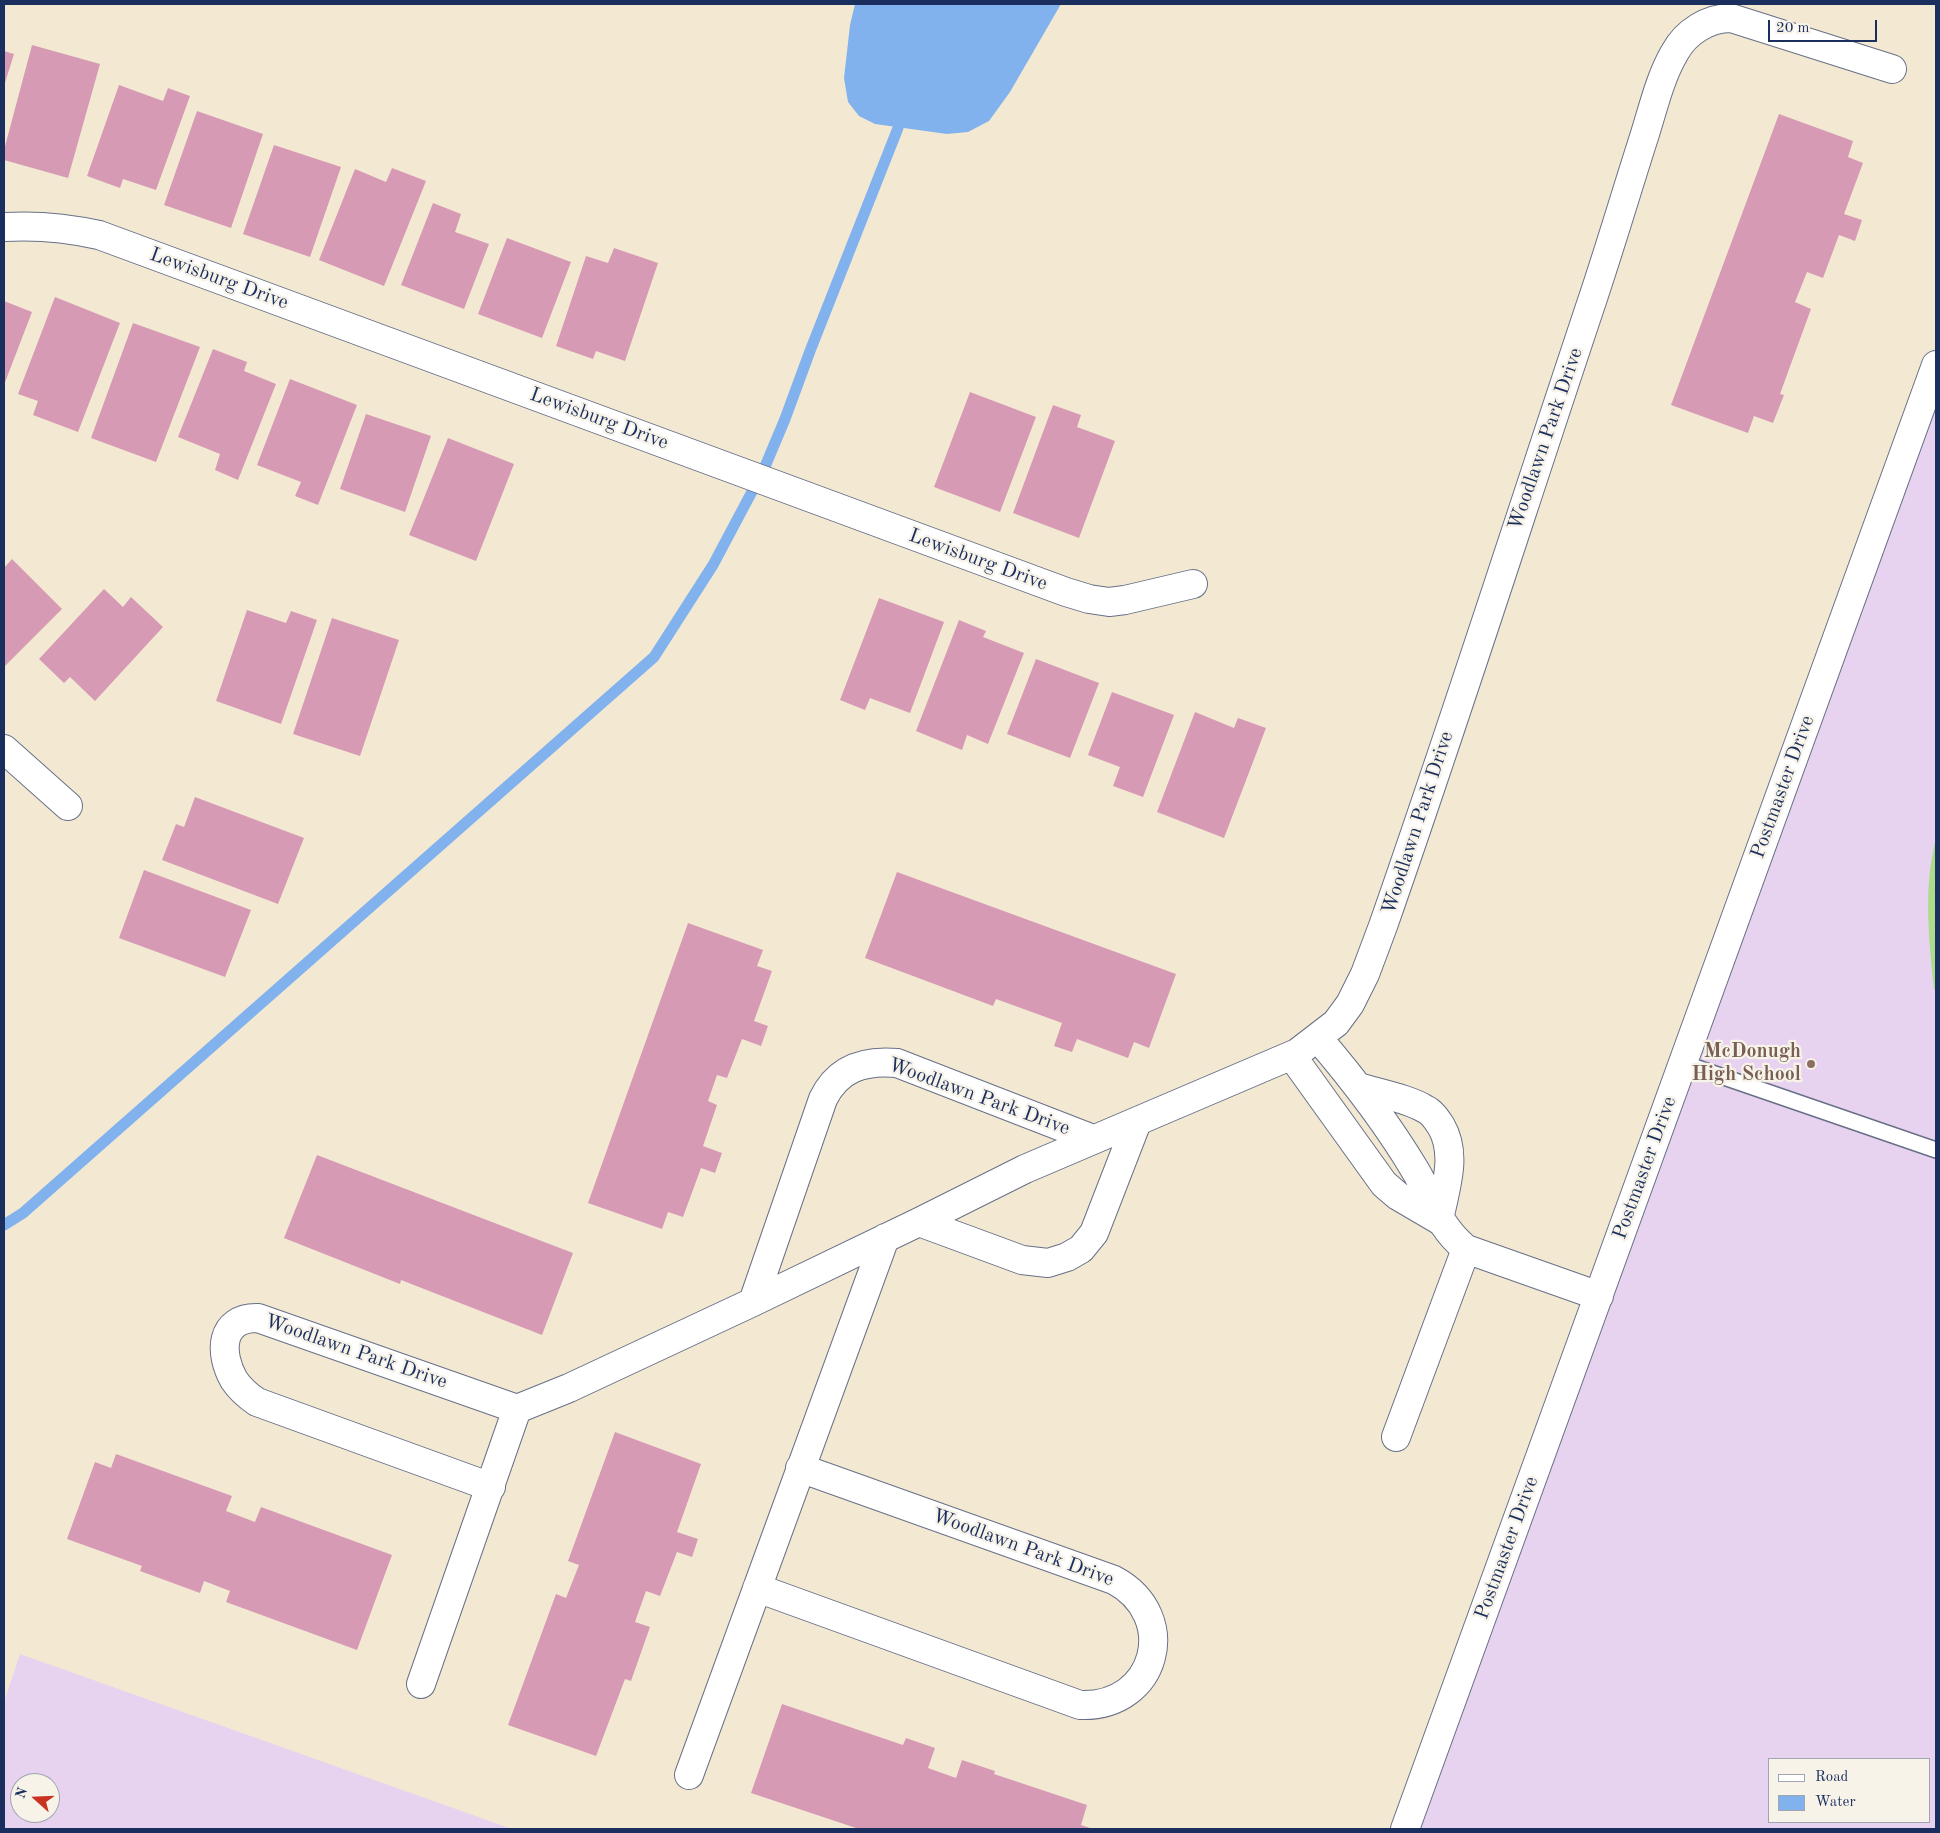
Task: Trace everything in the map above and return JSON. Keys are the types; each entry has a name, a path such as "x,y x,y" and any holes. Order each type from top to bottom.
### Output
{"street":[{"name":"Woodlawn Park Drive","path":"491,1487 257,1402 238,1385 229,1370 225,1352 228,1332 235,1324 242,1320 258,1318 517,1409 569,1388 754,1302 1025,1169 1292,1056 1318,1038 1336,1023 1350,1004 1365,974 1383,926 1595,291 1647,127 1674,54 1683,40 1693,31 1708,22 1720,18 1731,18 1892,70"},
{"name":"Lewisburg Drive","path":"4,227 31,226 70,229 100,235 1066,592 1109,602 1193,584"},
{"name":"Postmaster Drive","path":"1405,1829 1936,365"},
{"path":"4,749 68,806"},
{"path":"1318,1038 1359,1087 1415,1170 1439,1220 1453,1239 1466,1249 1598,1296"},
{"path":"1292,1056 1384,1184 1398,1196 1439,1220"},
{"name":"Woodlawn Park Drive","path":"754,1302 823,1100 831,1085 851,1069 875,1062 897,1063 1093,1139"},
{"path":"1359,1087 1427,1109 1437,1119 1450,1148 1450,1166 1439,1220"},
{"path":"919,1222 1026,1261 1048,1263 1067,1257 1081,1249 1094,1233 1137,1122"},
{"path":"688,1775 885,1238"},
{"path":"1396,1436 1466,1249"},
{"path":"421,1684 517,1409"},
{"name":"Woodlawn Park Drive","path":"757,1588 1080,1705 1105,1703 1122,1696 1141,1679 1150,1660 1154,1644 1150,1619 1139,1599 1124,1585 800,1468"}],"lane":[{"path":"1683,1063 1936,1150"}],"shaded area":[{"name":"McDonugh High School","path":"1936,369 1936,1829 1412,1829"},
{"path":"20,1654 512,1829 4,1829 4,1702"}],"green space":[{"path":"1936,839 1936,990 1934,989 1930,951 1928,895"}],"water":[{"path":"855,4 1061,4 1010,92 989,121 968,132 947,134 875,124 859,116 848,102 844,78 850,25"}],"building":[{"path":"32,45 100,64 68,178 4,160 4,150"},
{"path":"4,51 14,54 4,86"},
{"path":"119,85 163,101 168,88 190,96 156,190 123,179 120,188 87,176"},
{"path":"197,111 263,134 231,228 164,205"},
{"path":"1779,114 1853,141 1848,157 1863,163 1844,214 1862,220 1855,241 1839,235 1823,278 1807,272 1795,302 1811,309 1780,394 1784,395 1773,423 1754,416 1748,433 1671,405"},
{"path":"274,145 341,167 310,257 243,234"},
{"path":"392,168 426,181 384,286 319,260 355,169 386,182"},
{"path":"433,203 461,214 455,232 489,244 464,309 401,285"},
{"path":"507,238 571,262 542,338 478,314"},
{"path":"614,248 658,263 625,361 596,351 593,359 556,346 586,256 608,263"},
{"path":"55,297 120,323 78,432 33,415 38,401 18,394"},
{"path":"4,301 32,312 4,385"},
{"path":"133,323 200,347 156,462 91,438"},
{"path":"213,349 247,362 244,371 276,384 238,480 215,470 220,454 178,437"},
{"path":"290,379 357,405 318,505 295,496 301,482 257,465"},
{"path":"970,392 1036,417 1000,512 934,487"},
{"path":"1053,405 1081,415 1077,427 1115,441 1079,538 1013,513"},
{"path":"366,414 431,436 405,512 340,489"},
{"path":"448,438 514,464 476,561 409,535"},
{"path":"12,559 62,609 4,667 4,568"},
{"path":"104,589 123,607 131,597 163,627 95,701 70,677 64,683 39,659"},
{"path":"879,598 944,622 910,713 870,698 865,710 840,700"},
{"path":"247,610 286,623 291,611 317,620 281,724 216,701"},
{"path":"332,618 399,640 360,756 293,734"},
{"path":"959,620 986,631 983,637 1024,653 988,744 967,735 962,750 916,731"},
{"path":"1036,659 1099,683 1070,758 1007,734"},
{"path":"1112,692 1174,715 1143,797 1113,786 1120,767 1088,755"},
{"path":"1195,712 1234,728 1238,718 1266,728 1224,838 1157,812"},
{"path":"195,797 304,838 278,904 162,860 176,824 184,827"},
{"path":"144,870 251,910 225,977 119,938"},
{"path":"897,872 1176,974 1149,1048 1134,1042 1128,1058 1077,1039 1072,1052 1054,1046 1062,1023 996,999 993,1006 865,958"},
{"path":"688,923 763,950 757,966 772,971 754,1021 768,1026 761,1046 742,1039 727,1078 717,1075 708,1101 717,1105 703,1146 722,1153 715,1173 701,1168 683,1217 668,1212 662,1229 588,1203"},
{"path":"317,1155 573,1253 542,1335 401,1280 400,1284 284,1238"},
{"path":"615,1432 701,1464 677,1532 698,1539 692,1557 677,1552 660,1596 646,1591 635,1622 650,1627 631,1681 625,1679 596,1756 508,1725 556,1594 566,1598 579,1565 568,1561"},
{"path":"116,1454 232,1496 226,1511 255,1522 261,1507 392,1555 357,1650 226,1602 230,1591 204,1581 200,1593 140,1571 142,1566 67,1539 95,1462 111,1468"},
{"path":"782,1704 903,1745 906,1738 935,1748 928,1768 956,1778 962,1760 995,1771 994,1774 1087,1805 1081,1825 1093,1829 859,1829 751,1793"}],"waterway":[{"path":"4,1225 23,1213 654,657 713,565 764,469 898,128"}],"place":[{"name":"McDonugh High School","path":"1811,1064"}]}
